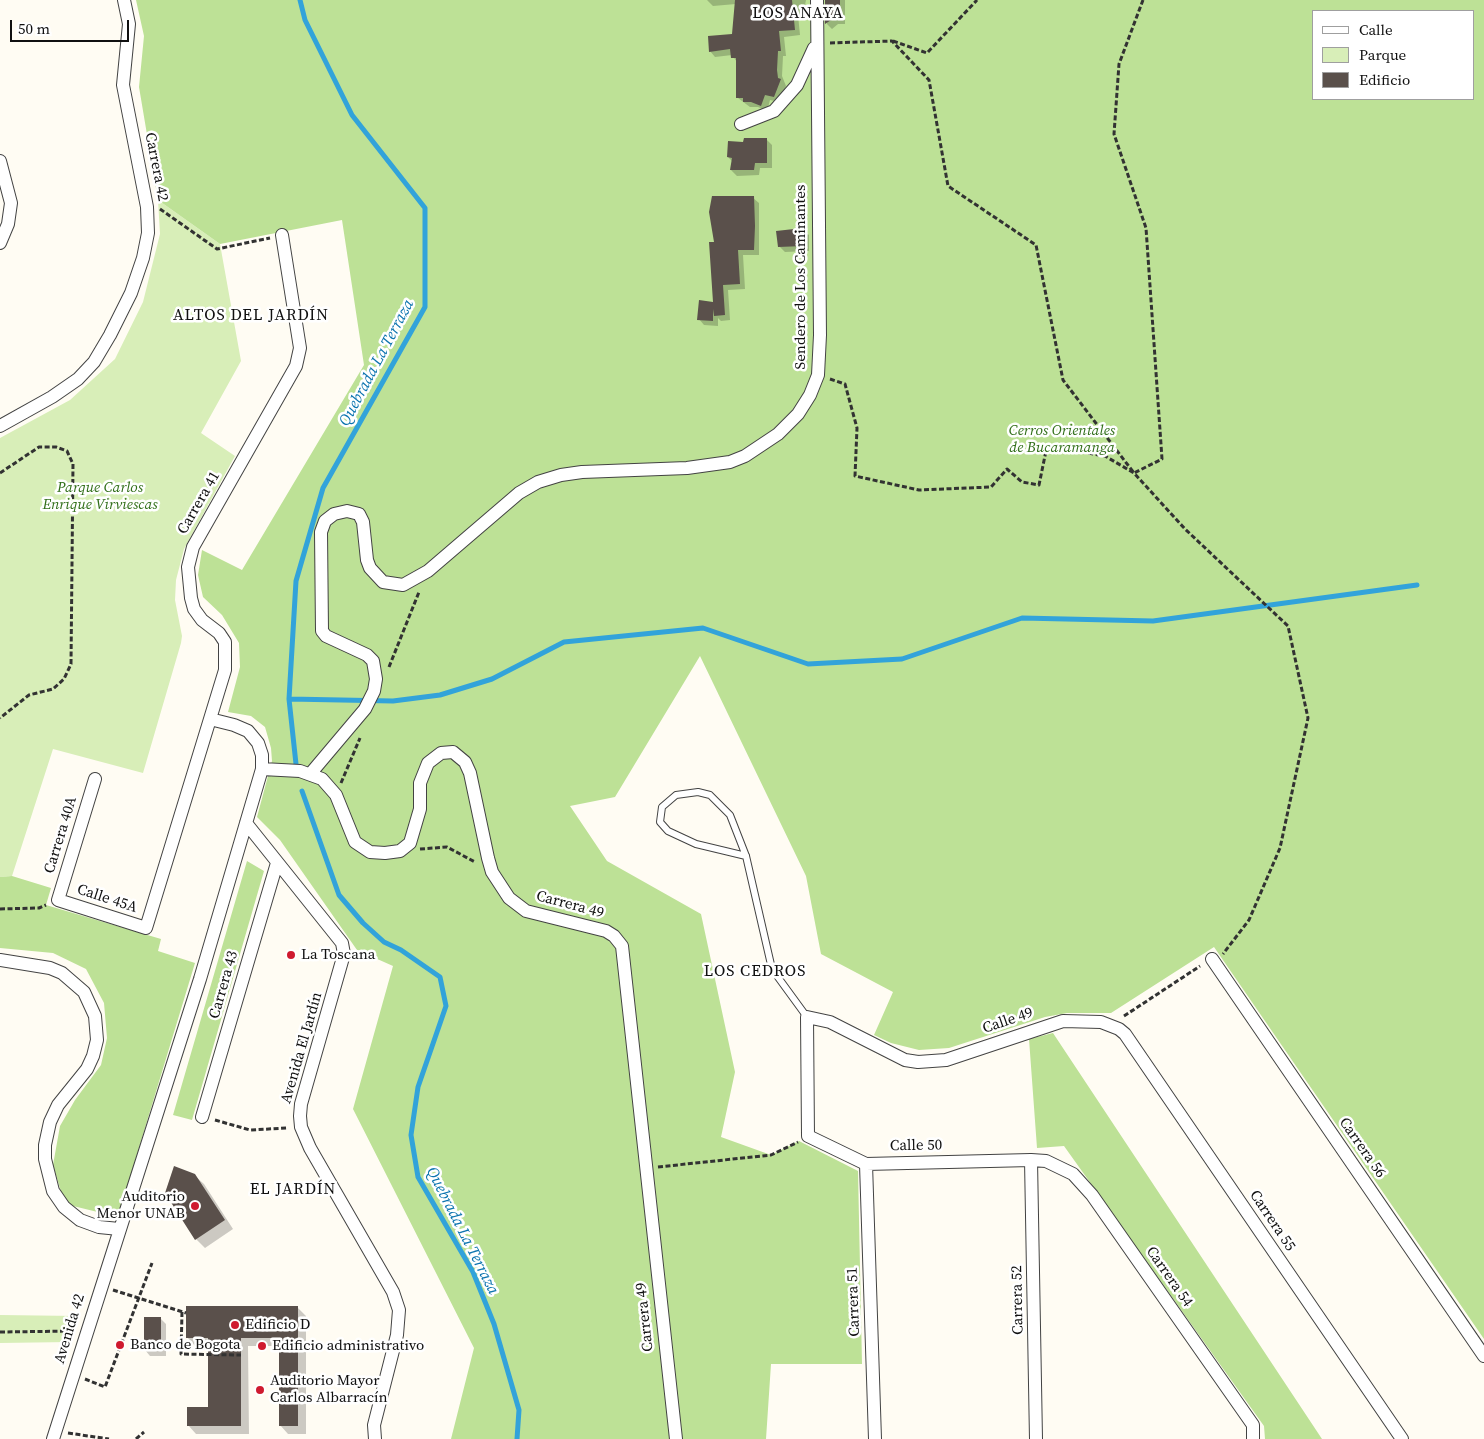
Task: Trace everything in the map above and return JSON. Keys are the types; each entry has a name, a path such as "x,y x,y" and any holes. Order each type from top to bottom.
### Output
{"street":[{"name":"Carrera 42","path":"0,426 52,397 78,379 94,362 131,293 143,258 148,232 146,199 123,85 128,24 124,0"},
{"name":"Sendero de Los Caminantes","path":"311,773 365,709 374,691 376,679 373,662 367,655 326,636 322,632 320,532 325,521 334,514 347,511 359,514 363,522 367,560 375,575 383,582 403,586 428,571 519,493 538,482 561,475 582,472 713,466 744,456 778,434 798,414 810,395 818,374 820,335 817,0"},
{"path":"741,124 760,118 774,111 780,105 797,86 816,43"},
{"path":"0,161 11,203 8,224 1,241"},
{"name":"Carrera 41","path":"146,928 226,670 226,648 219,633 202,620 194,609 189,586 188,566 193,546 296,366 300,348 282,235"},
{"path":"0,960 50,968 74,982 84,992 95,1016 97,1040 93,1056 87,1068 58,1105 50,1122 45,1145 45,1159 53,1191 64,1207 80,1220 92,1225 118,1229 200,979 262,769 262,754 258,743 248,731 210,718"},
{"name":"Carrera 49","path":"400,851 410,843 416,828 420,809 420,784 423,772 435,755 453,752 464,762 470,774 492,872 502,889 518,906 537,914 606,931 614,936 622,946 676,1439"},
{"path":"262,769 311,773 327,782 336,795 351,838 359,847 378,853 400,851"},
{"name":"Carrera 40A","path":"58,900 95,779"},
{"name":"Avenida El Jardín","path":"246,823 342,943 344,954 301,1104 301,1127 310,1148 393,1292 399,1310 397,1335 374,1426 375,1439"},
{"name":"Carrera 43","path":"202,1117 277,863"},
{"name":"Calle 45A","path":"58,900 146,928"},
{"name":"Carrera 56","path":"1212,959 1484,1356"},
{"path":"807,1017 808,1136"},
{"name":"Calle 49","path":"807,1017 830,1022 905,1060 932,1062 946,1060 1063,1022 1085,1020 1112,1025"},
{"name":"Carrera 55","path":"1112,1025 1126,1034 1402,1439"},
{"name":"Calle 50","path":"808,1136 866,1164 1031,1160"},
{"name":"Carrera 52","path":"1031,1160 1036,1439"},
{"name":"Carrera 54","path":"1031,1160 1046,1161 1061,1167 1084,1184 1253,1426 1253,1439"},
{"name":"Carrera 51","path":"866,1164 874,1439"},
{"name":"Avenida 42","path":"54,1435 118,1229"}],"lane":[{"path":"746,856 696,844 668,831 660,822 662,807 676,795 698,792 710,795 730,815 746,856 772,969 807,1017"}],"path":[{"path":"816,43 892,41 927,53 977,0"},
{"path":"1134,473 1162,459 1146,228 1114,134 1119,64 1143,0"},
{"path":"892,41 929,80 948,186 1036,245 1063,380 1134,473 1185,529 1288,626 1308,718 1280,848 1249,920 1222,956 1212,959 1112,1025"},
{"path":"146,199 217,249 282,235"},
{"path":"818,374 845,384 857,428 855,476 919,490 991,487 1007,469 1022,482 1039,485 1047,446 1106,456 1134,473"},
{"path":"0,473 39,447 56,447 67,451 73,464 71,664 64,679 53,689 29,695 0,718"},
{"path":"387,671 428,571"},
{"path":"336,795 361,736"},
{"path":"400,851 447,847 492,872"},
{"path":"0,909 39,908 58,900"},
{"path":"202,1117 250,1130 301,1127"},
{"path":"645,1169 771,1155 808,1136"},
{"path":"73,1374 105,1386 152,1263"},
{"path":"101,1286 184,1312 181,1354 241,1355"},
{"path":"0,1332 86,1331"},
{"path":"136,1439 144,1432"},
{"path":"54,1435 109,1439"}],"green space":[{"name":"Cerros Orientales de Bucaramanga","path":"136,0 1484,0 1484,1339 1214,947 1111,1013 1067,1013 1045,1017 949,1048 919,1050 891,1043 874,1035 893,992 821,954 806,876 700,656 615,797 570,806 607,861 701,914 735,1072 721,1137 771,1155 799,1141 858,1171 862,1364 771,1364 766,1439 451,1439 474,1348 353,1109 393,966 357,950 280,840 257,817 272,761 271,748 265,727 251,716 228,712 240,667 239,643 222,615 203,597 198,575 202,550 242,570 364,365 342,220 220,244 158,200 139,87 144,36"},
{"name":"Parque Carlos Enrique Virviescas","path":"158,200 220,244 241,361 201,433 235,456 184,549 176,580 175,600 182,636 181,643 143,773 53,749 12,876 0,877 0,438 70,400 115,359 143,302 160,234"},
{"path":"247,861 264,871 192,1120 173,1115"},
{"path":"12,876 51,888 46,905 161,939 158,951 195,963 118,1217 69,1205 62,1195 53,1165 60,1126 75,1100 101,1065 107,1038 104,1003 86,969 53,953 0,948 0,877"},
{"path":"1053,1033 1322,1439 1265,1439 1264,1426 1064,1146 1037,1148 1029,1039"},
{"path":"0,1315 77,1316 70,1342 0,1343"}],"building":[{"path":"735,0 792,0 795,30 779,31 781,51 778,51 777,70 778,78 781,79 774,97 765,95 761,106 751,102 743,102 743,98 736,98 736,58 731,58 730,49 709,52 708,36 732,34"},
{"path":"825,0 840,0 840,14 825,24"},
{"path":"744,138 767,138 767,163 755,163 754,170 730,170 732,158 727,157 728,141 743,142"},
{"path":"712,196 754,196 755,226 754,250 738,250 740,284 723,285 725,315 714,316 713,309 713,321 697,320 699,300 713,302 709,242 714,242 709,212"},
{"path":"803,228 804,246 778,247 776,231"},
{"name":"Auditorio Menor UNAB","path":"174,1166 195,1174 225,1220 195,1240 165,1193"},
{"path":"186,1306 298,1306 298,1426 279,1426 279,1338 241,1338 241,1426 187,1426 187,1407 208,1407 208,1338 186,1338"},
{"path":"144,1317 161,1317 161,1350 144,1350"}],"waterway":[{"name":"Quebrada La Terraza","path":"296,764 289,699 296,581 323,488 425,307 425,208 352,115 305,20 300,0"},
{"path":"289,699 393,701 440,695 492,679 564,642 703,628 808,664 902,659 1022,618 1153,621 1417,585"},
{"name":"Quebrada La Terraza","path":"302,791 339,895 363,923 384,942 401,950 440,977 446,1006 418,1087 411,1135 418,1177 473,1272 494,1324 519,1410 517,1439"}],"place":[{"name":"La Toscana","path":"291,955"},
{"name":"Auditorio Menor UNAB","path":"195,1206"},
{"name":"Edificio D","path":"235,1325"},
{"name":"Banco de Bogota","path":"120,1345"},
{"name":"Edificio administrativo","path":"262,1346"},
{"name":"Auditorio Mayor Carlos Albarracín","path":"260,1390"}],"district":[{"name":"LOS ANAYA","path":"798,14"},
{"name":"ALTOS DEL JARDÍN","path":"251,316"},
{"name":"LOS CEDROS","path":"755,972"},
{"name":"EL JARDÍN","path":"293,1190"}]}
